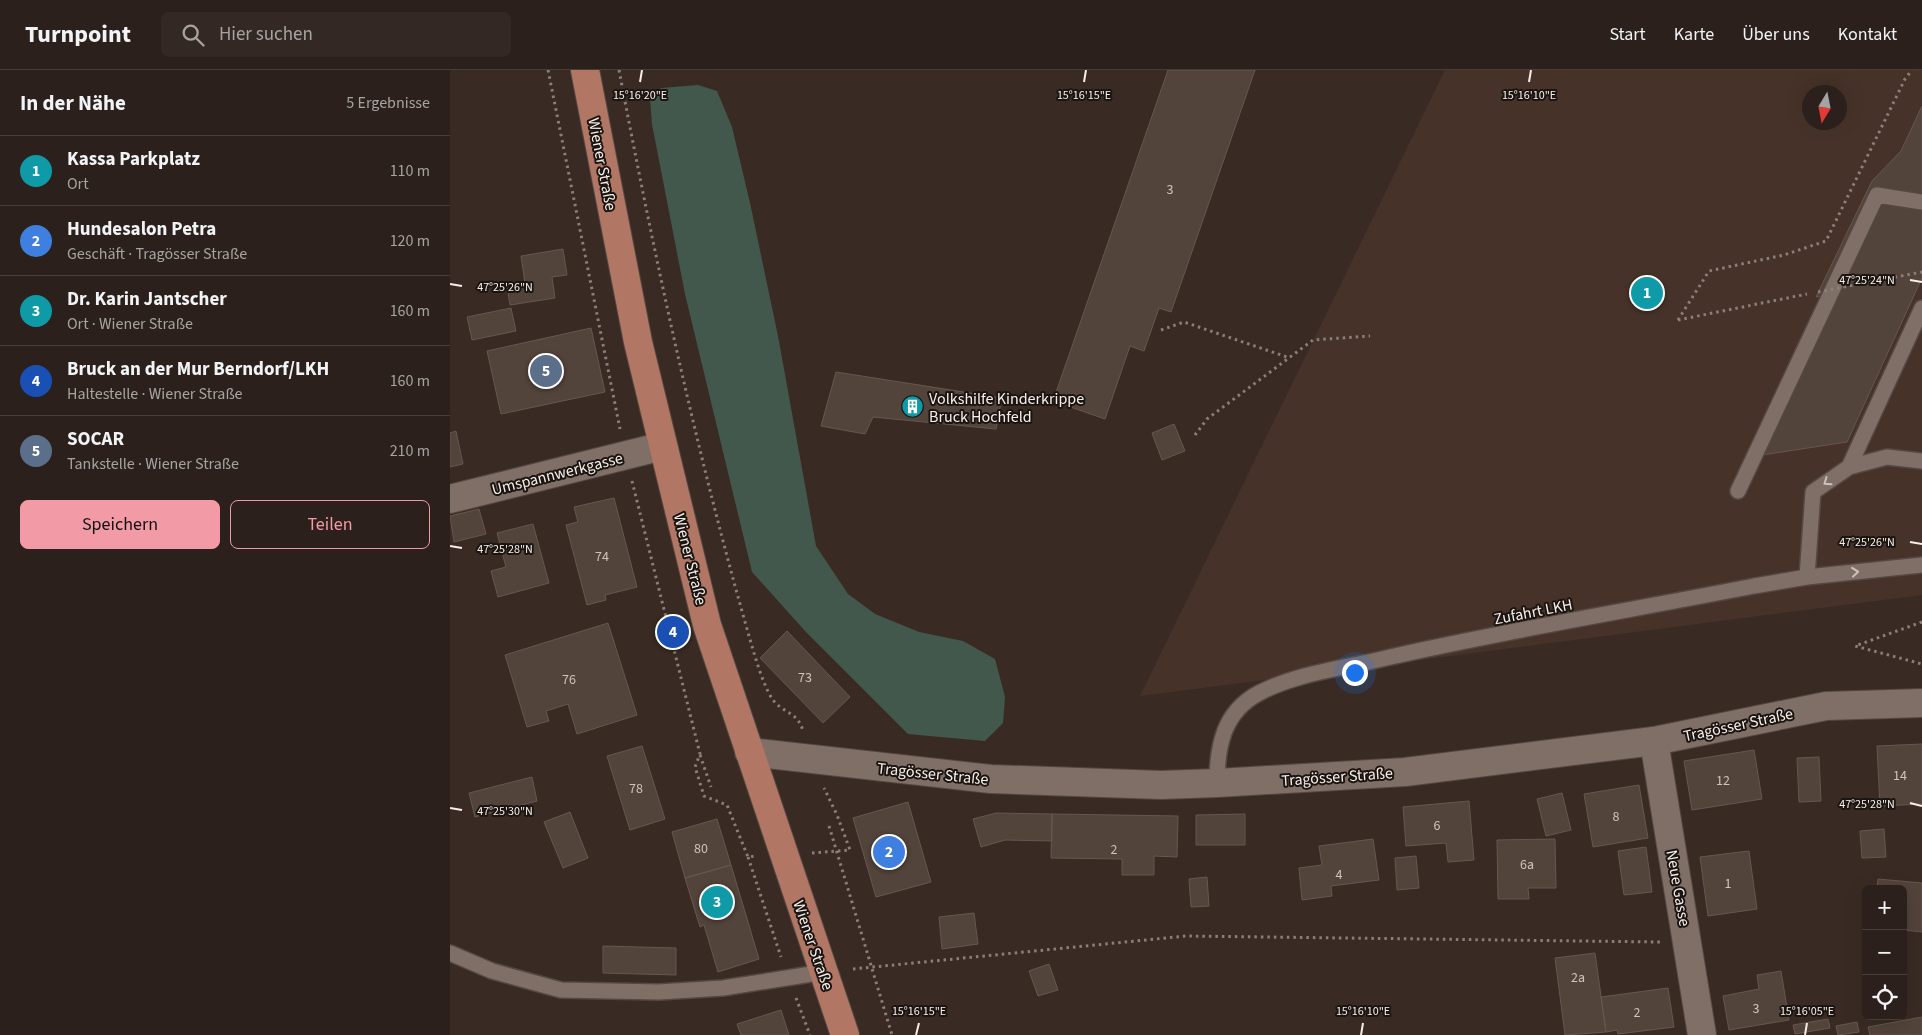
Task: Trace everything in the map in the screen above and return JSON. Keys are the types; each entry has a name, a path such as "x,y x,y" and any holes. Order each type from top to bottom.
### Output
{"main road":[{"name":"Wiener Straße","path":"585,70 638,342 707,625 748,752 845,1035"},
{"name":"Umspannwerkgasse","path":"450,499 663,446"},
{"name":"Tragösser Straße","path":"748,752 991,780 1161,785 1217,784 1405,772 1654,741 1826,706 1922,702"},
{"name":"Neue Gasse","path":"1654,741 1702,1035"}],"lane":[{"path":"1738,492 1877,195 1922,202"},
{"path":"1849,467 1922,308"},
{"path":"1806,577 1813,492 1849,467 1887,457 1922,461"},
{"name":"Zufahrt LKH","path":"1217,784 1217,756 1228,720 1258,694 1298,679 1426,650 1806,577 1922,565"},
{"path":"450,953 492,971 561,990 658,992 722,988 824,972"}],"path":[{"path":"548,70 625,456 700,754 711,787"},
{"path":"619,70 675,342 724,548 756,660 773,700 801,721 810,760 837,814 850,850 836,852"},
{"path":"1912,70 1905,79 1852,184 1826,241 1784,255 1709,271 1678,320 1922,272"},
{"path":"1161,330 1184,322 1288,357"},
{"path":"1195,436 1207,419 1313,340 1370,336"},
{"path":"1922,622 1855,646 1922,664"},
{"path":"700,754 695,767 704,796 727,805 748,857 788,978 810,1035"},
{"path":"829,826 892,1035"},
{"path":"748,857 784,853"},
{"path":"872,967 1186,936 1688,942"}],"shaded area":[{"path":"1445,70 1922,70 1922,595 1140,696"}],"green space":[{"path":"698,85 717,91 732,127 778,336 816,546 848,594 875,614 919,632 963,641 995,659 1005,697 1003,723 985,741 908,734 806,632 752,572 685,294 652,124 650,98 661,88"}],"building":[{"path":"1168,70 1255,70 1171,312 1159,308 1144,351 1130,346 1105,419 1053,401"},
{"path":"1922,106 1922,278 1847,442 1762,455 1840,291 1816,297 1872,181 1901,151"},
{"path":"563,249 567,275 552,277 555,298 510,305 507,286 525,283 521,256"},
{"path":"1658,283 1660,301 1636,303 1634,286"},
{"path":"511,308 516,331 472,340 467,317"},
{"path":"591,328 605,392 501,414 487,351"},
{"name":"Volkshilfe Kinderkrippe Bruck Hochfeld","path":"836,372 1002,398 996,429 873,417 865,434 821,426"},
{"path":"1174,424 1185,451 1162,460 1152,433"},
{"path":"456,431 463,464 450,467 450,433"},
{"path":"614,498 637,587 605,595 606,600 587,605 566,525 578,522 574,507"},
{"path":"479,509 486,534 454,542 450,516"},
{"path":"533,524 549,583 498,597 491,571 506,567 497,533"},
{"path":"608,623 637,715 577,734 568,704 546,711 549,721 527,727 505,655"},
{"path":"787,631 850,697 823,723 760,658"},
{"path":"1922,744 1922,804 1880,806 1877,746"},
{"path":"642,746 665,819 630,830 607,756"},
{"path":"1754,750 1762,799 1692,810 1684,761"},
{"path":"1819,757 1821,801 1799,802 1797,758"},
{"path":"532,777 537,801 475,817 469,793"},
{"path":"1639,785 1648,838 1593,847 1584,794"},
{"path":"1562,793 1571,830 1546,836 1537,799"},
{"path":"1469,801 1474,860 1448,862 1446,843 1406,846 1403,807"},
{"path":"908,802 931,882 876,897 853,818"},
{"path":"570,812 588,858 563,868 544,822"},
{"path":"996,813 1052,814 1052,841 1005,840 981,847 973,819"},
{"path":"1052,814 1178,816 1177,857 1154,856 1154,875 1122,875 1122,859 1051,858"},
{"path":"1245,814 1245,845 1196,845 1196,815"},
{"path":"717,819 731,865 685,878 672,832"},
{"path":"1884,829 1886,857 1862,858 1860,831"},
{"path":"1373,839 1379,880 1331,886 1332,896 1302,900 1299,868 1322,865 1319,846"},
{"path":"1555,839 1556,888 1528,888 1529,899 1498,899 1497,840"},
{"path":"1646,847 1652,892 1624,895 1618,851"},
{"path":"1749,851 1757,909 1708,916 1700,857"},
{"path":"1416,856 1419,888 1397,890 1395,858"},
{"path":"731,865 759,959 718,972 704,925 700,927 685,878"},
{"path":"1207,877 1209,906 1191,907 1189,879"},
{"path":"1878,879 1922,883 1922,932 1907,930 1907,885 1877,885"},
{"path":"974,913 978,944 942,949 939,917"},
{"path":"603,946 676,948 676,975 603,973"},
{"path":"1595,953 1606,1032 1565,1035 1555,958"},
{"path":"1049,964 1058,990 1038,996 1029,971"},
{"path":"1781,971 1789,1020 1729,1030 1723,996 1759,989 1757,975"},
{"path":"1668,988 1674,1027 1618,1034 1617,1030 1606,1032 1601,997"},
{"path":"781,1010 789,1035 741,1035 737,1024"},
{"path":"1922,1017 1922,1035 1870,1035 1868,1027"},
{"path":"1828,1019 1830,1028 1795,1034 1793,1025"},
{"path":"1857,1022 1859,1032 1838,1035 1836,1026"}],"place":[{"name":"Kassa Parkplatz","path":"1647,293"},
{"name":"SOCAR","path":"546,371"},
{"name":"Volkshilfe Kinderkrippe Bruck Hochfeld","path":"913,407"},
{"name":"Bruck an der Mur Berndorf/LKH","path":"673,632"},
{"name":"Hundesalon Petra","path":"889,852"},
{"name":"Dr. Karin Jantscher","path":"717,902"}]}
